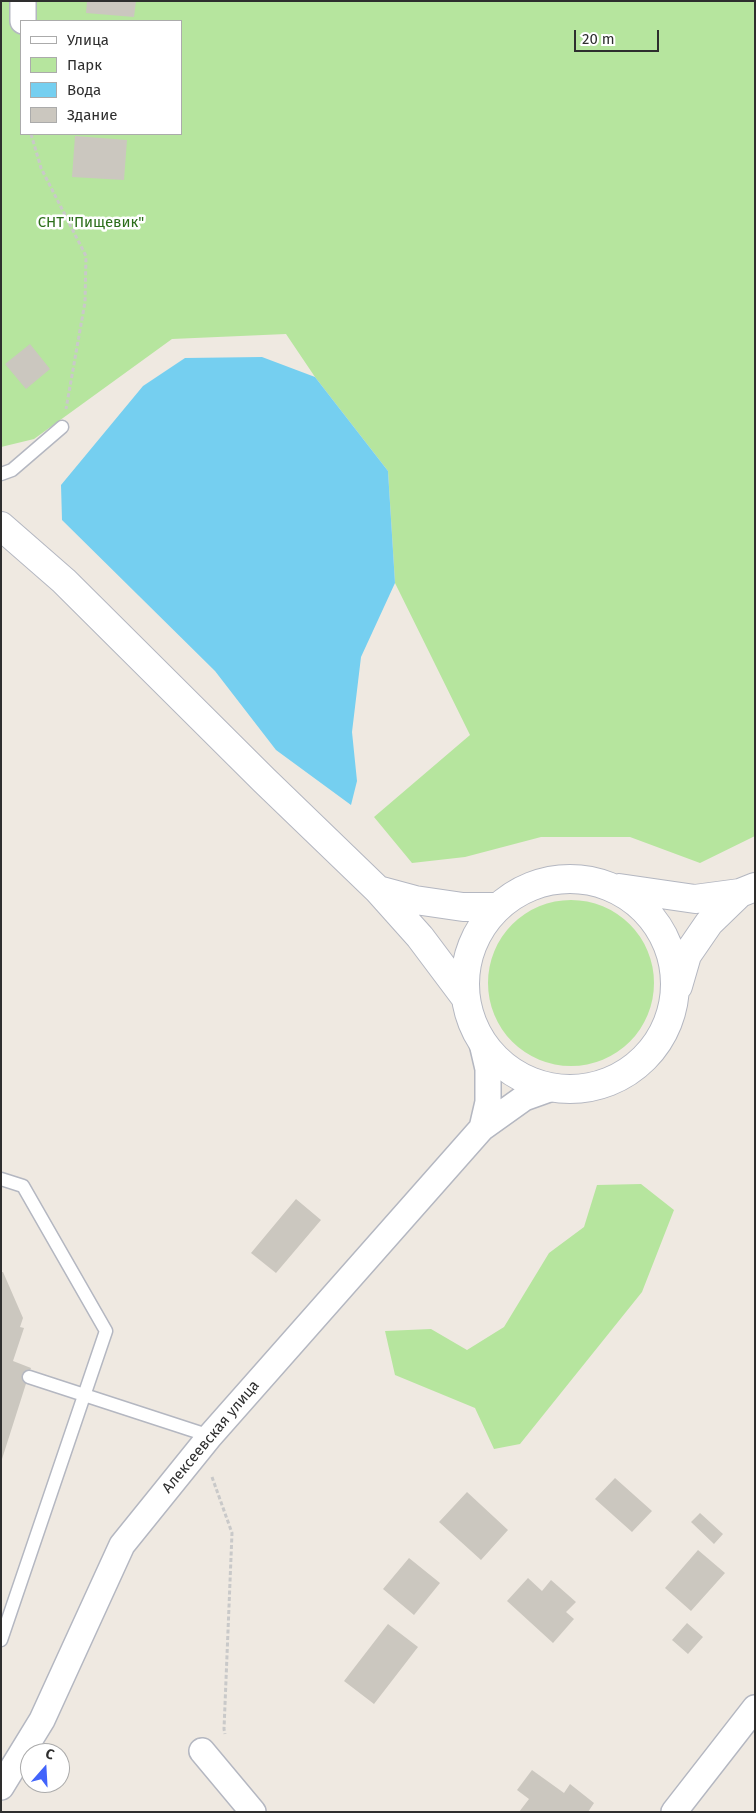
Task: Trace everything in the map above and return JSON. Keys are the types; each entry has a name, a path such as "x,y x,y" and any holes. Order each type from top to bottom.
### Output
{"street":[{"path":"23,20 24,1"},
{"path":"1,526 64,582 378,890 420,937 465,998"},
{"path":"552,879 583,879 612,887 695,899 747,890 709,923 687,955 666,1030 646,1058 618,1078 586,1088 552,1088 519,1077 493,1056 474,1029 465,998 466,964 477,933 497,907 522,889 552,879"},
{"path":"612,887 641,905 662,932 674,963 675,997"},
{"path":"378,890 415,900 463,907 497,907"},
{"name":"Алексеевская улица","path":"481,1039 488,1069 488,1102 482,1128"},
{"name":"Алексеевская улица","path":"1,1787 42,1720 122,1545 205,1441 482,1128 524,1098 552,1088"},
{"path":"674,1812 755,1708"},
{"path":"202,1750 253,1812"}],"lane":[{"path":"1,474 12,470 62,427"},
{"path":"1,1178 23,1186 106,1330 1,1640"},
{"path":"28,1377 84,1395 205,1441"}],"path":[{"path":"31,135 41,168 86,256 85,302 62,427"},
{"path":"205,1441 232,1533 224,1729 226,1738"}],"green space":[{"name":"СНТ \"Пищевик\"","path":"1,1 755,1 755,836 700,863 630,837 541,837 465,857 412,863 374,817 470,735 395,583 388,471 315,377 286,334 172,339 34,439 1,447"},
{"path":"563,900 579,900 603,906 630,924 648,951 654,983 648,1015 630,1042 603,1060 579,1066 563,1066 539,1060 518,1047 507,1036 494,1015 488,991 488,975 494,951 507,930 518,919 539,906"},
{"path":"641,1184 674,1210 642,1292 520,1444 494,1449 475,1408 395,1375 385,1331 431,1329 467,1350 504,1327 549,1253 584,1227 597,1185"}],"water":[{"path":"262,357 315,377 388,471 395,583 361,657 352,732 357,781 351,805 276,750 215,671 62,520 61,485 143,386 185,358"}],"building":[{"path":"87,1 136,1 134,17 86,13"},
{"path":"75,136 127,140 124,180 72,177"},
{"path":"30,344 50,369 26,389 5,364"},
{"path":"296,1199 321,1220 276,1273 251,1253"},
{"path":"1,1272 3,1272 23,1318 20,1327 24,1328 13,1361 31,1368 2,1459"},
{"path":"615,1478 652,1511 632,1532 595,1499"},
{"path":"467,1492 508,1530 481,1560 439,1522"},
{"path":"700,1513 723,1534 714,1544 691,1522"},
{"path":"698,1550 725,1573 691,1611 665,1588"},
{"path":"409,1558 440,1583 414,1615 383,1589"},
{"path":"528,1578 542,1591 551,1580 576,1602 566,1612 574,1619 553,1643 507,1601"},
{"path":"687,1623 703,1637 688,1654 672,1640"},
{"path":"388,1624 418,1647 374,1704 344,1681"},
{"path":"532,1770 564,1793 570,1784 594,1803 588,1812 519,1812 529,1799 517,1790"}]}
